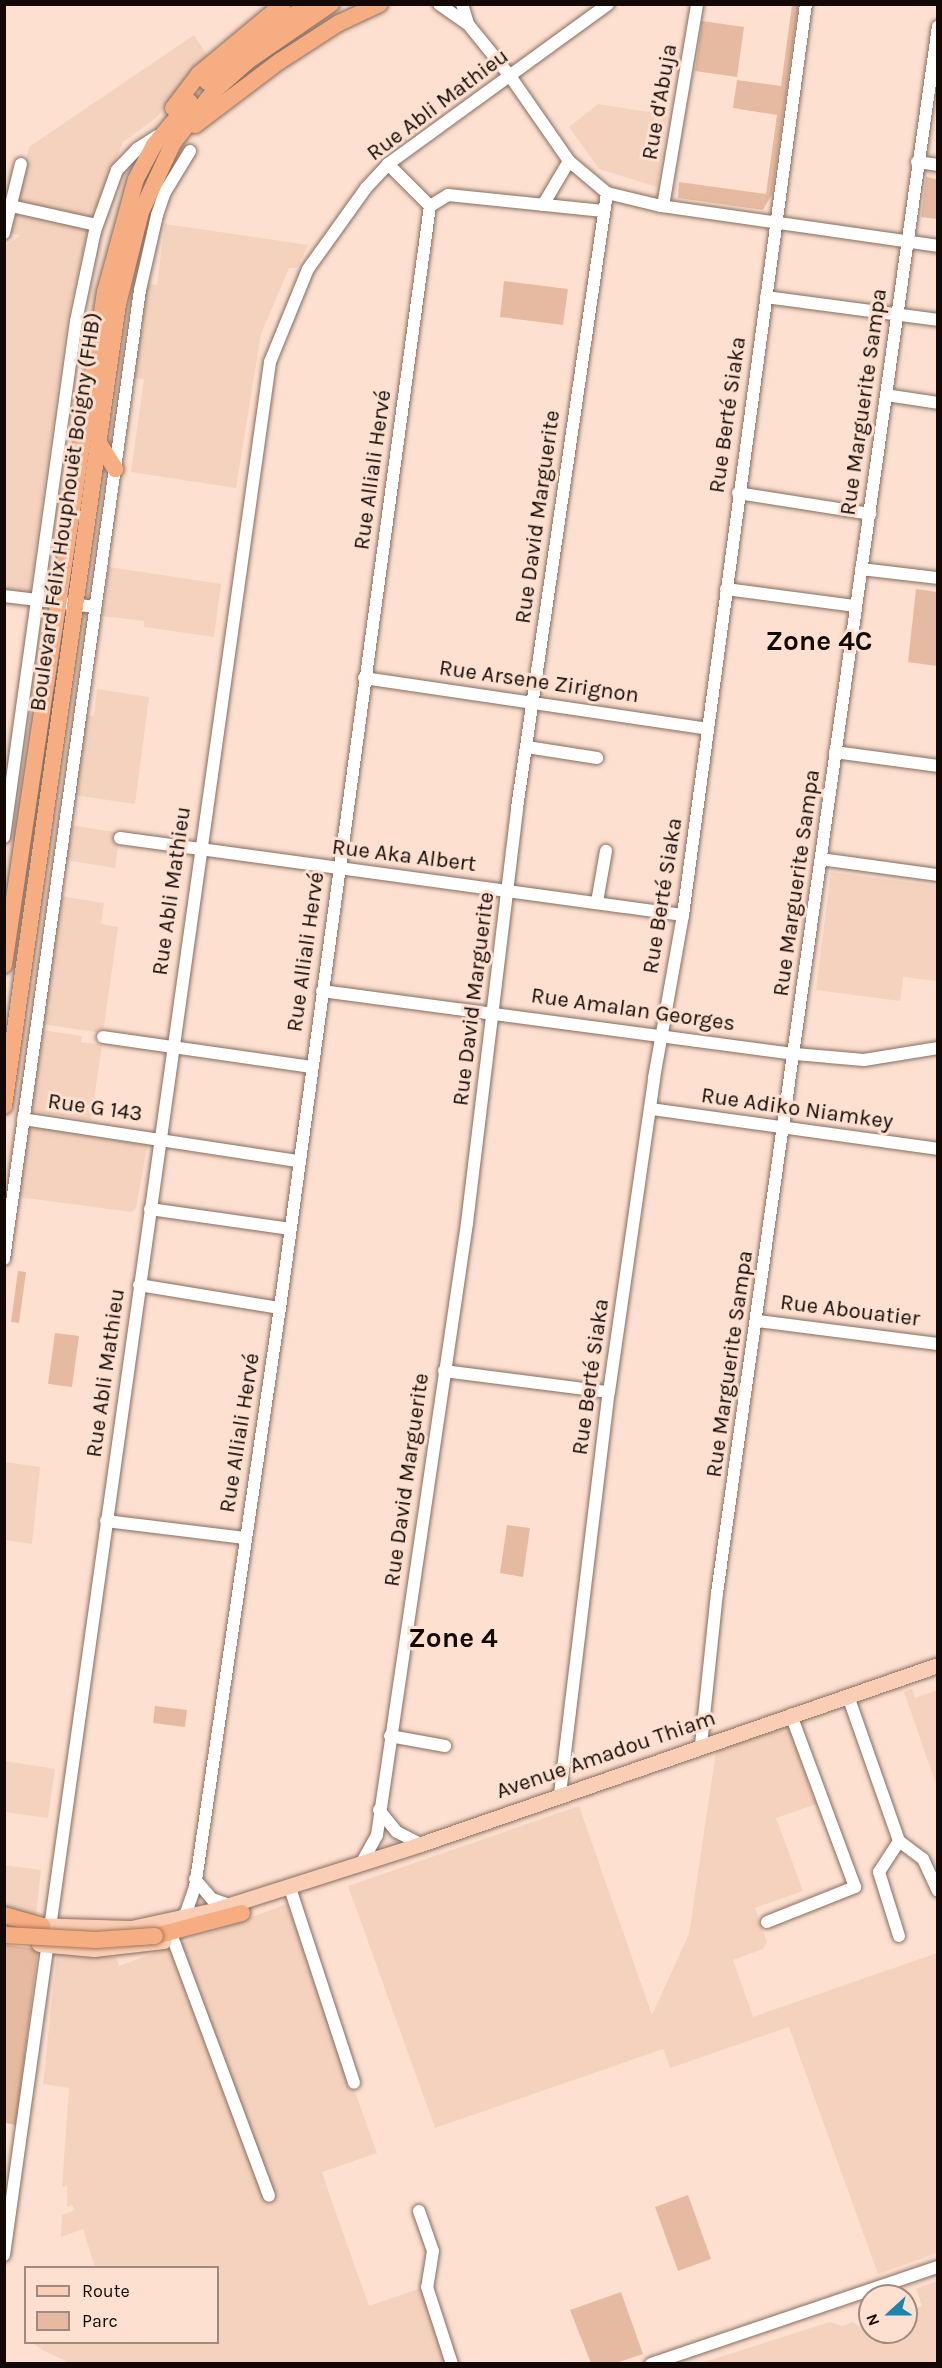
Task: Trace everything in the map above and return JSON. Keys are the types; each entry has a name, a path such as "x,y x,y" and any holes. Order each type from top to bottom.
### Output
{"highway":[{"path":"168,138 170,113 199,74 283,4"},
{"name":"Boulevard Félix Houphouët Boigny (FHB)","path":"4,965 105,292 136,179 168,138 230,75 309,4"},
{"name":"Boulevard Félix Houphouët Boigny (FHB)","path":"268,40 331,4"},
{"path":"168,138 339,23 380,4"},
{"name":"Boulevard Félix Houphouët Boigny (FHB)","path":"4,1106 123,284 141,212 168,138"},
{"path":"99,442 115,469"},
{"path":"4,1934 96,1940 155,1936 235,1909"},
{"path":"4,1915 46,1926"}],"main road":[{"name":"Avenue Amadou Thiam","path":"4,1922 46,1926 131,1928 235,1909 282,1896 290,1888 938,1665"},
{"name":"Avenue Amadou Thiam","path":"4,1934 47,1945 129,1947 173,1939 235,1909"}],"street":[{"path":"439,4 468,24 510,76 569,161 607,193 663,206 938,246"},
{"path":"462,4 468,24"},
{"name":"Rue Abli Mathieu","path":"4,2255 47,1945 46,1926 106,1521 270,362 308,269 366,188 388,164 608,4"},
{"name":"Rue d'Abuja","path":"663,206 697,4"},
{"name":"Rue Berté Siaka","path":"560,1794 609,1392 682,915 806,4"},
{"name":"Rue Marguerite Sampa","path":"701,1745 717,1593 758,1321 835,752 908,242 917,162 934,75 938,27"},
{"path":"4,837 39,600 76,321 97,225 117,170 137,149 168,138"},
{"path":"4,1259 95,607 150,241 165,192 190,151"},
{"path":"543,205 569,161"},
{"path":"917,162 938,165"},
{"path":"4,233 21,164"},
{"path":"388,164 430,206 448,195 603,211"},
{"name":"Rue David Marguerite","path":"362,1864 377,1835 444,1371 493,1013 526,747 607,193"},
{"path":"11,206 97,225"},
{"name":"Rue Alliali Hervé","path":"179,1919 186,1913 195,1879 280,1308 298,1161 430,206"},
{"path":"766,297 938,320"},
{"path":"886,395 938,403"},
{"path":"738,492 870,514"},
{"path":"861,569 938,578"},
{"path":"726,589 856,606"},
{"path":"4,596 95,607"},
{"name":"Rue Arsene Zirignon","path":"364,678 708,729"},
{"path":"526,747 597,758"},
{"path":"835,752 938,766"},
{"name":"Rue Aka Albert","path":"120,838 200,851 508,890 682,915"},
{"path":"597,902 606,851"},
{"path":"821,859 938,875"},
{"name":"Rue Amalan Georges","path":"322,991 662,1034 795,1054 864,1060 938,1048"},
{"path":"103,1037 311,1066"},
{"name":"Rue Adiko Niamkey","path":"651,1109 938,1149"},
{"name":"Rue G 143","path":"23,1119 298,1161"},
{"path":"150,1209 291,1229"},
{"path":"139,1285 280,1308"},
{"name":"Rue Abouatier","path":"758,1321 938,1344"},
{"path":"444,1371 609,1392"},
{"path":"106,1521 245,1538"},
{"path":"848,1696 900,1841 920,1856 938,1892"},
{"path":"767,1922 855,1887 791,1715"},
{"path":"390,1736 445,1746"},
{"path":"379,1810 397,1832 421,1844"},
{"path":"899,1936 879,1872 900,1841"},
{"path":"195,1879 213,1899 235,1909"},
{"path":"290,1888 354,2083"},
{"path":"173,1939 269,2196"},
{"path":"419,2211 433,2251 427,2287 452,2364"},
{"path":"651,2364 938,2267"}],"shaded area":[{"path":"194,35 208,57 156,118 123,142 88,229 67,319 28,605 5,601 5,246 21,235 7,233 29,147"},
{"path":"598,104 667,115 657,187 599,169 569,127"},
{"path":"165,224 308,245 297,268 289,268 261,334 236,488 131,472 144,379 134,378 147,284 157,285"},
{"path":"109,567 221,584 214,637 144,627 144,621 102,616"},
{"path":"97,689 149,697 135,804 74,795 85,715 94,716"},
{"path":"70,825 120,833 115,868 65,860"},
{"path":"831,872 937,886 937,981 903,977 900,1001 816,990"},
{"path":"60,896 104,903 101,924 118,927 103,1033 42,1024"},
{"path":"42,1030 82,1036 81,1042 102,1045 91,1120 30,1111"},
{"path":"27,1126 148,1142 136,1208 132,1212 18,1197"},
{"path":"5,1462 40,1467 32,1544 5,1540"},
{"path":"912,1689 915,1698 937,1690 937,1787 904,1692"},
{"path":"788,1724 816,1804 776,1818 803,1891 755,1908 767,1942 763,1949 733,1960 753,2017 937,1953 937,2253 878,2274 789,2027 670,2068 663,2049 435,2128 348,1886 579,1806 652,2015 689,1934 716,1751"},
{"path":"5,1761 55,1769 48,1818 5,1812"},
{"path":"4,1865 41,1870 36,1917 5,1912"},
{"path":"287,1904 377,2153 322,2172 327,2188 369,2306 421,2288 447,2363 70,2363 34,2344 219,2344 219,2266 95,2266 83,2229 61,2237 62,2215 75,2210 72,2205 67,2207 67,2186 62,2187 69,2088 43,2084 57,1952 116,1957 119,1966"},
{"path":"937,2281 937,2363 701,2363 830,2322 842,2326 852,2322 858,2325 858,2344 918,2344 918,2308 922,2306 918,2288"}],"green space":[{"path":"792,5 798,5 772,194 763,210 678,198 679,182 766,194 777,115 733,108 737,80 781,86"},
{"path":"702,21 744,27 737,77 695,71"},
{"path":"926,177 937,179 937,219 921,217"},
{"path":"504,281 568,289 563,325 500,317"},
{"path":"916,589 937,592 937,666 908,662"},
{"path":"18,1271 26,1272 19,1323 11,1322"},
{"path":"55,1333 79,1336 72,1387 48,1384"},
{"path":"507,1525 530,1528 523,1577 500,1573"},
{"path":"155,1706 187,1710 185,1727 153,1723"},
{"path":"5,1945 38,1949 16,2125 5,2123"},
{"path":"688,2195 711,2259 678,2271 655,2207"},
{"path":"621,2292 643,2354 616,2363 591,2363 570,2310"}],"district":[{"name":"Zone 4C","path":"819,641"},
{"name":"Zone 4","path":"453,1638"}]}
